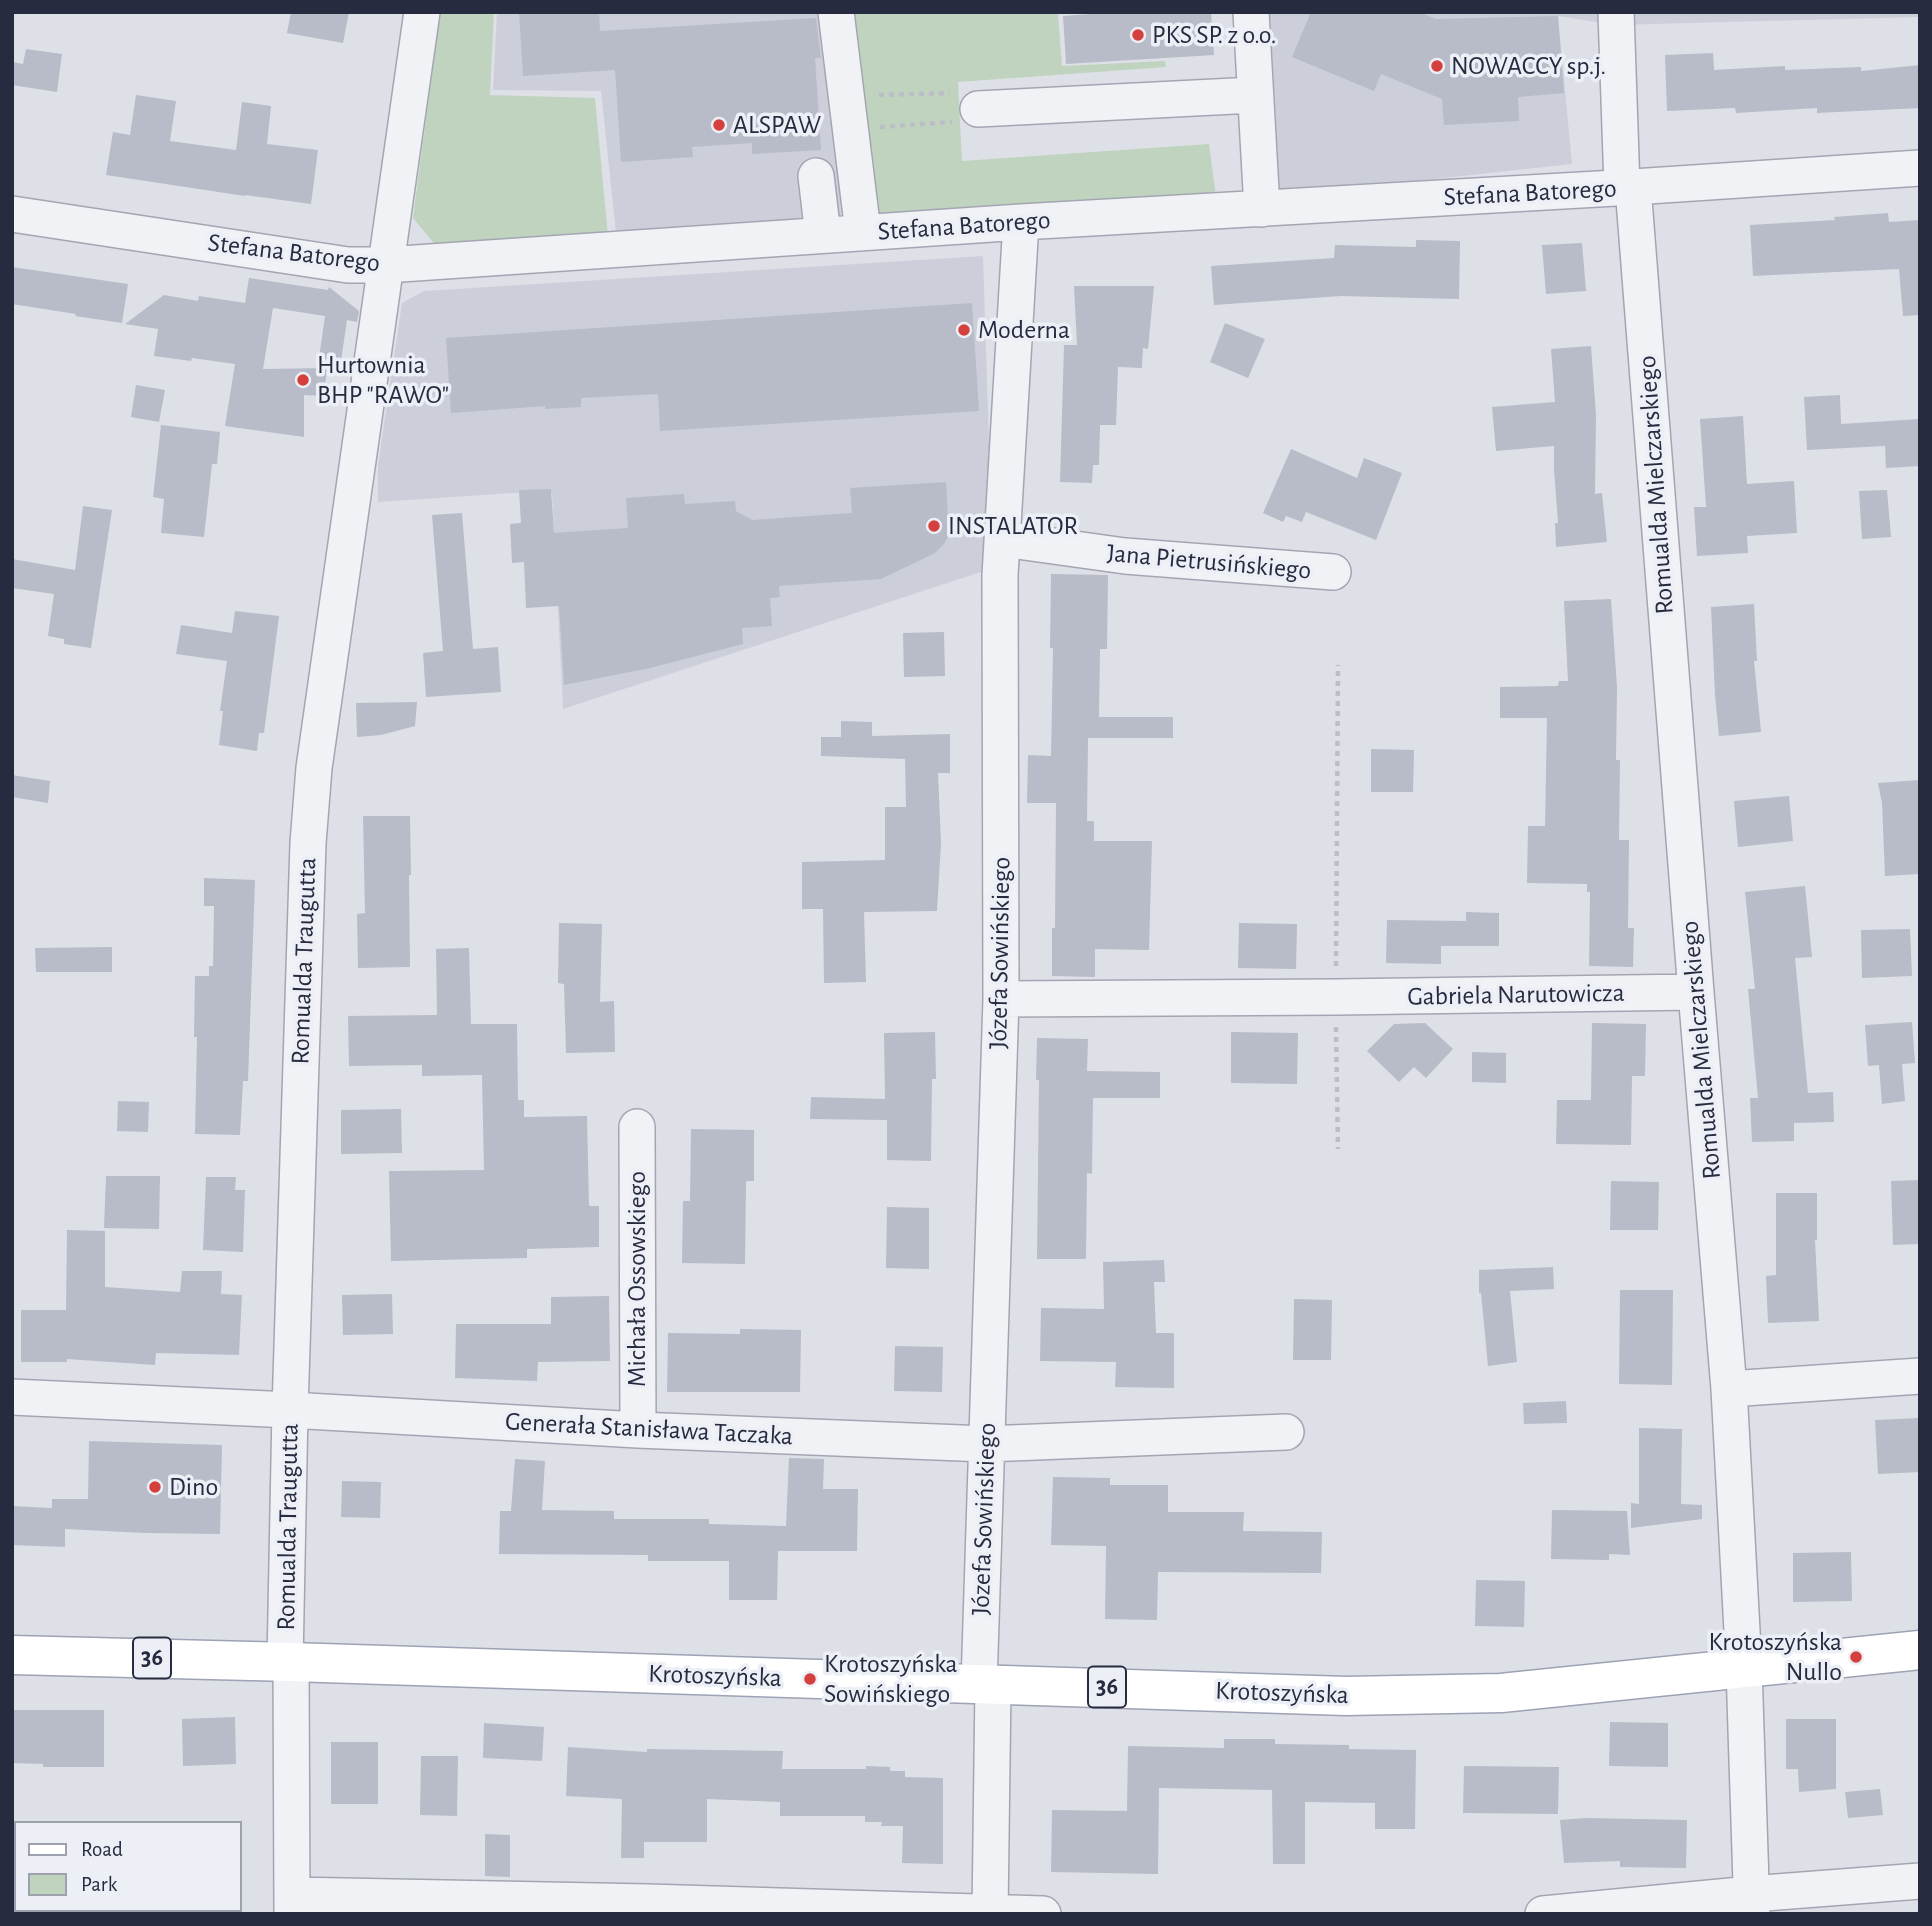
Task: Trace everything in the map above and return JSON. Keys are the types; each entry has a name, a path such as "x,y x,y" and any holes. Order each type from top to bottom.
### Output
{"main road":[{"name":"Krotoszyńska","path":"12,1655 1346,1696 1501,1693 1920,1650"}],"street":[{"name":"Romualda Traugutta","path":"292,1905 288,1662 290,1410 308,843 314,768 422,12"},
{"path":"836,12 863,232"},
{"path":"1251,12 1262,209"},
{"name":"Romualda Mielczarskiego","path":"1616,12 1628,187 1729,1389 1744,1668 1752,1904"},
{"path":"966,108 1254,95"},
{"name":"Stefana Batorego","path":"12,214 348,265 386,265 1021,222 1920,168"},
{"path":"816,176 823,235"},
{"name":"Józefa Sowińskiego","path":"990,1913 986,1444 1001,999 1000,575 1021,222"},
{"name":"Jana Pietrusińskiego","path":"1003,540 1125,556 1333,572"},
{"name":"Gabriela Narutowicza","path":"1001,999 1336,998 1696,992"},
{"name":"Michała Ossowskiego","path":"637,1127 638,1430"},
{"path":"1729,1389 1920,1376"},
{"name":"Generała Stanisława Taczaka","path":"12,1398 290,1410 638,1430 986,1444 1286,1432"},
{"path":"1543,1914 1752,1904 1920,1881"},
{"path":"292,1905 1043,1914"}],"path":[{"path":"848,113 966,108"},
{"path":"848,113 966,108"},
{"path":"1338,665 1338,1149"}],"shaded area":[{"name":"ALSPAW","path":"497,12 852,12 836,76 841,218 616,233 601,91 493,90"},
{"path":"1270,12 1920,12 1920,17 1615,25 1558,16 1572,164 1280,196"},
{"path":"983,256 993,568 563,709 552,493 378,502 378,465 402,303 424,291"}],"green space":[{"path":"440,12 494,12 490,95 595,98 608,237 438,248 413,218"},
{"path":"855,12 1070,12 1058,14 1062,66 1165,61 1166,67 958,82 962,161 1209,144 1216,197 877,217"}],"building":[{"path":"291,12 349,12 343,43 287,33"},
{"path":"519,12 599,12 600,31 816,18 821,58 815,58 821,150 752,154 752,143 692,147 693,157 621,162 615,70 523,76"},
{"name":"PKS SP. z o.o.","path":"1120,12 1211,12 1214,55 1066,64 1063,16"},
{"name":"NOWACCY sp.j.","path":"1311,12 1418,12 1436,19 1558,16 1564,93 1518,97 1519,121 1444,125 1442,99 1381,74 1374,91 1292,57"},
{"path":"26,49 62,54 57,92 12,85 12,62 23,64"},
{"path":"1713,53 1714,70 1785,66 1785,70 1861,67 1861,71 1920,65 1920,108 1817,113 1817,108 1736,113 1735,108 1667,111 1665,55"},
{"path":"136,95 176,101 170,141 236,150 242,102 271,106 267,144 318,150 311,204 106,175 113,132 130,135"},
{"path":"1888,213 1889,222 1920,220 1920,315 1903,316 1899,269 1753,276 1750,225 1835,220 1834,217"},
{"path":"1416,240 1460,241 1459,299 1341,296 1214,305 1211,266 1334,258 1335,245 1416,247"},
{"path":"1582,243 1586,291 1546,294 1542,245"},
{"path":"12,267 128,284 122,323 12,304"},
{"path":"249,278 328,290 329,287 359,311 357,322 347,320 341,361 319,358 325,316 273,308 263,369 327,368 324,396 304,395 304,437 225,426 235,364 154,356 158,329 125,324 164,295 198,301 199,296 245,303"},
{"path":"1074,286 1154,286 1148,349 1143,348 1142,368 1118,367 1116,425 1100,425 1099,465 1093,465 1092,483 1060,482 1064,345 1077,345"},
{"path":"972,303 979,411 660,431 658,394 581,398 581,407 545,409 545,406 451,413 446,338"},
{"path":"1225,323 1265,339 1248,378 1210,362"},
{"path":"1591,346 1596,415 1595,494 1602,493 1607,542 1556,547 1555,523 1558,523 1554,446 1496,451 1492,407 1555,402 1551,349"},
{"path":"136,385 165,390 159,422 131,417"},
{"path":"1840,395 1841,424 1920,419 1920,466 1886,468 1885,446 1807,450 1804,397"},
{"path":"1743,416 1747,484 1794,481 1797,533 1747,536 1748,553 1697,556 1694,507 1706,507 1700,419"},
{"path":"161,425 220,432 217,464 212,464 204,537 161,533 164,499 153,497"},
{"path":"1291,449 1357,478 1364,458 1402,473 1376,540 1306,512 1302,522 1286,516 1283,522 1263,513"},
{"path":"946,482 949,535 935,553 881,579 779,586 780,597 770,598 772,626 742,628 743,644 650,668 564,685 559,606 526,608 524,562 512,563 510,524 521,523 519,490 551,489 554,533 628,528 626,498 684,494 685,504 735,501 736,511 752,520 852,513 850,488"},
{"path":"1887,490 1891,537 1862,539 1859,491"},
{"path":"83,506 112,510 91,648 64,644 64,639 48,636 54,594 12,588 12,559 75,570"},
{"path":"462,513 473,649 498,647 501,692 426,697 423,653 443,651 432,515"},
{"path":"1051,574 1108,575 1107,649 1100,649 1099,717 1173,717 1173,738 1088,738 1087,821 1094,821 1094,841 1152,841 1149,950 1095,949 1095,977 1052,976 1056,803 1027,803 1028,755 1051,756"},
{"path":"1611,599 1617,687 1616,760 1620,760 1619,840 1629,840 1628,928 1634,928 1633,967 1589,966 1590,892 1587,892 1587,884 1527,883 1528,826 1545,826 1547,718 1500,718 1500,687 1558,686 1559,681 1568,681 1564,601"},
{"path":"1754,604 1757,661 1754,661 1761,732 1719,736 1711,607"},
{"path":"235,611 279,616 264,733 259,733 257,751 219,745 223,711 220,711 227,661 176,654 181,625 232,633"},
{"path":"944,632 945,676 904,677 903,633"},
{"path":"417,702 415,726 381,735 357,737 356,703"},
{"path":"841,721 872,722 872,736 950,734 950,773 938,773 941,843 937,911 864,912 866,982 824,983 823,909 802,909 802,862 885,860 885,807 906,807 905,759 821,756 821,737 841,737"},
{"path":"1371,749 1414,750 1413,792 1371,792"},
{"path":"12,775 50,781 48,803 12,797"},
{"path":"1920,780 1920,874 1885,876 1882,803 1878,783"},
{"path":"1789,796 1793,841 1738,847 1734,801"},
{"path":"363,816 410,816 410,967 358,968 357,914 365,913"},
{"path":"204,878 255,880 248,1081 243,1081 240,1135 195,1134 195,976 209,976 209,966 213,966 214,906 204,906"},
{"path":"1805,886 1812,957 1795,958 1808,1093 1833,1092 1834,1122 1794,1123 1794,1141 1752,1142 1750,1098 1758,1098 1748,989 1755,989 1745,892"},
{"path":"1466,912 1499,913 1499,946 1441,946 1441,964 1386,963 1387,920 1466,921"},
{"path":"559,923 602,924 600,1002 614,1001 615,1052 566,1053 564,984 558,983"},
{"path":"1239,923 1297,924 1296,969 1238,968"},
{"path":"1910,929 1912,976 1862,978 1861,930"},
{"path":"112,947 112,972 36,972 35,948"},
{"path":"469,948 471,1024 517,1024 518,1100 524,1100 524,1117 587,1116 589,1206 599,1206 599,1247 527,1249 527,1258 391,1261 389,1171 484,1170 482,1075 422,1076 422,1065 349,1066 348,1016 437,1015 436,949"},
{"path":"1912,1022 1915,1063 1902,1064 1905,1101 1882,1104 1879,1065 1868,1066 1865,1025"},
{"path":"1425,1023 1453,1049 1426,1078 1414,1067 1399,1082 1367,1051 1394,1024"},
{"path":"1592,1023 1646,1024 1645,1076 1632,1076 1631,1145 1556,1144 1557,1100 1591,1100"},
{"path":"935,1032 936,1079 932,1079 931,1161 887,1160 887,1120 810,1119 811,1097 885,1099 884,1033"},
{"path":"1231,1032 1298,1033 1297,1084 1231,1083"},
{"path":"1037,1038 1088,1039 1087,1071 1160,1072 1160,1098 1093,1098 1092,1174 1087,1173 1086,1259 1037,1259"},
{"path":"1472,1052 1506,1053 1506,1083 1472,1082"},
{"path":"118,1101 149,1102 148,1132 117,1131"},
{"path":"401,1109 402,1153 341,1154 341,1110"},
{"path":"691,1129 754,1130 754,1181 746,1181 745,1264 682,1263 683,1201 690,1201"},
{"path":"106,1176 160,1176 159,1229 104,1228"},
{"path":"206,1177 236,1177 235,1190 245,1190 243,1252 203,1250"},
{"path":"1920,1180 1920,1244 1893,1245 1891,1181"},
{"path":"1611,1181 1659,1182 1658,1230 1610,1230"},
{"path":"1776,1193 1817,1193 1815,1240 1819,1321 1768,1323 1766,1276 1776,1275"},
{"path":"887,1207 929,1208 929,1269 886,1268"},
{"path":"67,1230 105,1231 105,1287 180,1292 182,1271 222,1271 221,1294 242,1295 239,1355 156,1353 155,1365 67,1359 67,1362 21,1362 21,1310 66,1310"},
{"path":"1164,1260 1165,1282 1154,1282 1156,1333 1174,1333 1174,1388 1115,1387 1116,1362 1040,1361 1041,1308 1104,1309 1103,1262"},
{"path":"1553,1267 1554,1289 1510,1291 1517,1362 1488,1366 1479,1293 1479,1270"},
{"path":"1620,1290 1673,1290 1672,1385 1619,1384"},
{"path":"392,1294 393,1334 343,1335 342,1295"},
{"path":"609,1296 610,1361 538,1362 537,1381 455,1378 456,1324 551,1324 551,1297"},
{"path":"1294,1299 1332,1300 1331,1360 1293,1360"},
{"path":"740,1329 801,1330 800,1392 667,1392 668,1333 740,1334"},
{"path":"895,1346 943,1347 942,1392 894,1391"},
{"path":"1566,1401 1567,1423 1524,1424 1523,1403"},
{"path":"1920,1418 1920,1472 1878,1474 1875,1420"},
{"path":"1639,1428 1682,1429 1681,1504 1702,1505 1702,1519 1631,1528 1631,1503 1639,1504"},
{"name":"Dino","path":"89,1441 222,1445 220,1534 65,1529 65,1547 12,1545 12,1506 52,1508 52,1499 88,1499"},
{"path":"789,1458 824,1459 823,1489 858,1489 857,1551 778,1551 777,1600 729,1600 729,1561 648,1561 648,1555 499,1554 500,1511 511,1511 515,1459 545,1461 542,1510 614,1511 614,1519 709,1519 709,1524 786,1526"},
{"path":"1053,1477 1110,1478 1110,1485 1168,1485 1168,1512 1244,1512 1243,1531 1322,1532 1321,1573 1158,1572 1157,1620 1105,1619 1106,1546 1051,1545"},
{"path":"342,1481 381,1482 380,1518 341,1517"},
{"path":"1552,1510 1627,1511 1630,1555 1609,1554 1609,1560 1551,1559"},
{"path":"1851,1552 1852,1601 1793,1602 1793,1553"},
{"path":"1476,1580 1525,1581 1524,1627 1475,1626"},
{"path":"12,1710 104,1710 104,1767 43,1767 43,1764 12,1763"},
{"path":"235,1717 236,1764 183,1766 182,1719"},
{"path":"1786,1719 1836,1719 1836,1789 1799,1792 1798,1769 1786,1769"},
{"path":"1610,1722 1668,1723 1668,1767 1609,1766"},
{"path":"484,1723 544,1727 542,1761 483,1758"},
{"path":"1224,1739 1275,1739 1275,1744 1349,1745 1349,1749 1416,1750 1415,1829 1375,1829 1375,1803 1305,1802 1305,1864 1273,1864 1272,1790 1159,1788 1158,1874 1051,1872 1052,1810 1127,1811 1128,1746 1224,1748"},
{"path":"331,1742 378,1742 378,1804 331,1804"},
{"path":"568,1747 647,1752 647,1749 783,1751 782,1769 890,1767 890,1771 905,1771 905,1777 943,1778 943,1864 902,1863 903,1826 881,1826 882,1822 865,1822 865,1816 780,1816 780,1802 707,1799 707,1842 644,1842 644,1858 621,1858 622,1799 566,1796"},
{"path":"421,1756 458,1756 457,1816 420,1815"},
{"path":"1464,1766 1559,1767 1558,1814 1463,1813"},
{"path":"1880,1789 1883,1815 1848,1818 1845,1792"},
{"path":"1560,1820 1687,1820 1686,1868 1620,1867 1620,1861 1564,1863"},
{"path":"485,1834 510,1835 510,1877 485,1876"}],"place":[{"name":"PKS SP. z o.o.","path":"1138,35"},
{"name":"NOWACCY sp.j.","path":"1437,66"},
{"name":"ALSPAW","path":"719,125"},
{"name":"Moderna","path":"964,330"},
{"name":"Hurtownia BHP \"RAWO\"","path":"303,380"},
{"name":"INSTALATOR","path":"934,526"},
{"name":"Dino","path":"155,1487"},
{"name":"Krotoszyńska Nullo","path":"1856,1657"},
{"name":"Krotoszyńska Sowińskiego","path":"810,1679"}]}
